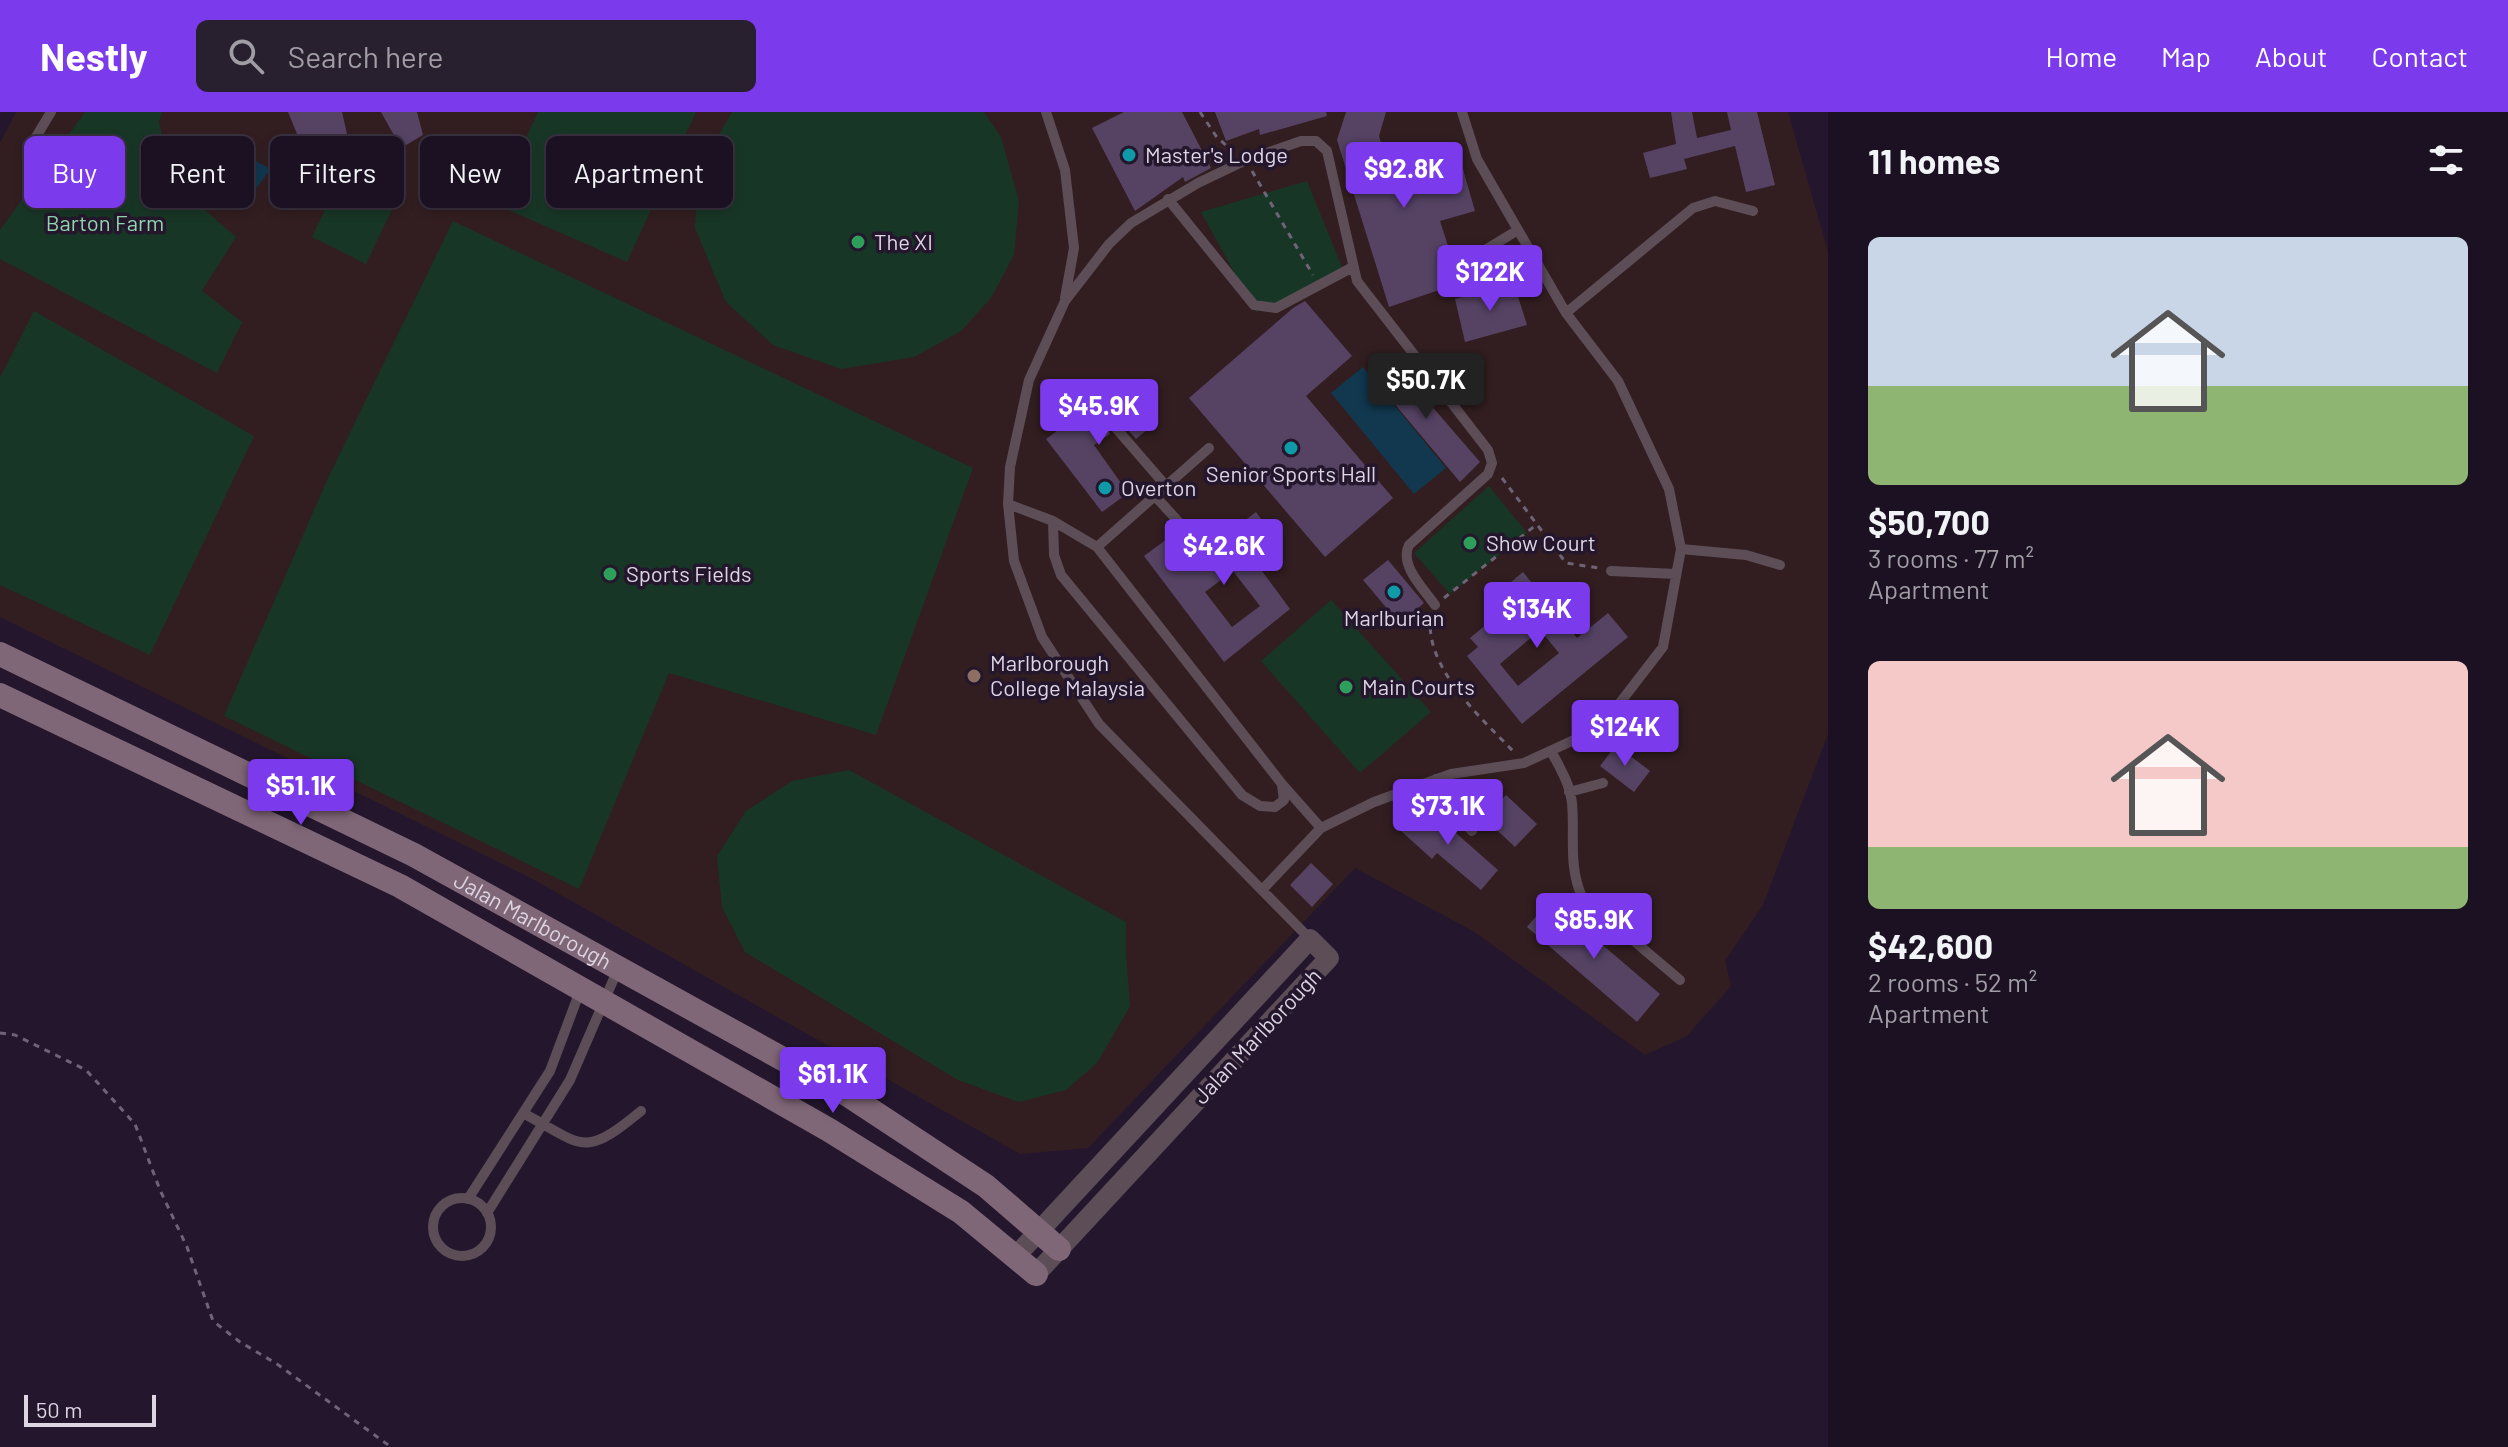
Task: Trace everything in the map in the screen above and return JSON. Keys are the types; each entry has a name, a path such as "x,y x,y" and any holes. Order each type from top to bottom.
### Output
{"street":[{"name":"Jalan Marlborough","path":"0,654 414,855 848,1095 986,1186 1059,1249"},
{"name":"Jalan Marlborough","path":"0,695 400,886 829,1130 961,1212 1036,1274 1329,958 1310,939 1016,1256"}],"lane":[{"path":"37,136 51,112"},
{"path":"1046,112 1065,170 1074,248 1065,301"},
{"path":"1262,890 1321,828 1374,802 1451,774 1524,763 1576,739 1619,704 1663,647 1681,549 1669,489 1618,381 1566,313 1477,159 1462,112"},
{"path":"1310,939 1099,724 1042,637 1014,561 1008,504 1010,467 1029,380 1065,301 1109,244 1131,223 1168,199 1246,160 1301,141 1316,141 1327,151 1357,281 1488,450 1492,463 1488,474 1409,545 1405,554 1408,565 1435,605"},
{"path":"1168,199 1254,305 1276,308 1353,267"},
{"path":"1566,313 1693,208 1715,201 1753,211"},
{"path":"1467,261 1518,230"},
{"path":"1115,427 1166,486"},
{"path":"1097,547 1209,448"},
{"path":"1155,496 1197,542"},
{"path":"1008,504 1053,521 1097,547 1282,784 1321,828"},
{"path":"1053,521 1054,555 1061,575 1242,795 1260,806 1275,807 1284,800 1282,784"},
{"path":"1681,549 1746,555 1780,565"},
{"path":"1611,571 1676,574"},
{"path":"1551,751 1567,782 1572,803 1574,877 1582,897 1680,980"},
{"path":"1436,779 1449,803 1472,831"},
{"path":"1569,792 1603,783"},
{"path":"487,1213 563,1091 618,968"},
{"path":"468,1199 550,1071 581,989"},
{"path":"545,1079 563,1091"},
{"path":"523,1113 576,1142 595,1143 614,1134 641,1111"},
{"path":"484,1175 503,1188"},
{"path":"468,1199 487,1213 491,1233 482,1248 466,1256 448,1252 435,1237 435,1218 447,1203 468,1199"}],"path":[{"path":"1200,112 1216,136 1246,160 1319,285"},
{"path":"1492,463 1566,563 1611,571"},
{"path":"1524,763 1467,703 1438,660 1429,630 1435,605 1536,525"},
{"path":"0,1033 15,1035 86,1070 135,1124 160,1190 187,1247 213,1321 391,1447"}],"shaded area":[{"name":"Marlborough College Malaysia","path":"16,112 1788,112 1828,252 1828,734 1763,905 1725,961 1731,986 1687,1036 1645,1055 1473,931 1355,868 1088,1148 1020,1154 529,877 0,617 0,143"}],"green space":[{"name":"Barton Farm","path":"85,112 162,112 159,122 162,136 141,136 141,208 203,208 236,237 202,291 242,322 217,373 0,259 0,230 24,197 24,208 125,208 125,136 68,136"},
{"path":"538,112 696,112 685,136 546,136 546,208 652,208 627,262 504,208 530,208 530,136 527,136"},
{"name":"The XI","path":"732,112 984,112 1001,137 1019,201 1014,255 991,298 961,331 914,357 841,369 773,345 726,302 695,228 696,208 733,208 733,136 718,136"},
{"path":"1307,181 1344,272 1256,312 1201,212"},
{"path":"326,208 393,208 366,264 312,237"},
{"name":"Sports Fields","path":"453,221 973,468 876,735 669,673 579,889 224,716 329,476"},
{"path":"34,311 254,436 150,655 0,585 0,378"},
{"name":"Show Court","path":"1489,486 1527,533 1450,594 1414,553"},
{"name":"Main Courts","path":"1331,600 1431,712 1360,773 1261,661"},
{"path":"849,770 1126,922 1130,1006 1097,1063 1066,1090 1019,1102 958,1080 745,952 722,907 717,856 746,811 792,781"}],"water":[{"path":"254,160 270,170 254,191"},
{"path":"1363,367 1446,468 1414,494 1331,393"}],"building":[{"path":"288,112 342,112 347,134 344,136 298,136"},
{"path":"381,112 417,112 423,135 404,146 404,136 394,136"},
{"name":"Master's Lodge","path":"1124,112 1182,112 1211,168 1185,182 1183,177 1135,211 1092,128"},
{"path":"1215,112 1326,112 1327,116 1260,135 1259,129 1226,141"},
{"path":"1346,112 1386,112 1379,136 1389,172 1458,152 1475,211 1440,221 1460,283 1389,307 1337,140"},
{"path":"1671,112 1692,112 1697,138 1731,130 1727,112 1757,112 1775,185 1746,192 1735,146 1684,159 1687,169 1650,178 1643,153 1676,144"},
{"path":"1514,284 1527,325 1465,342 1455,299"},
{"name":"Senior Sports Hall","path":"1305,301 1352,356 1306,396 1393,498 1325,557 1189,398"},
{"path":"1391,359 1480,462 1460,482 1372,377"},
{"path":"1125,388 1155,423 1136,439 1120,421 1113,419 1107,425 1110,434 1094,445 1128,493 1102,512 1046,439 1083,412 1088,419"},
{"path":"1256,512 1275,538 1251,556 1290,609 1224,662 1144,556 1167,539 1186,565","holes":["1233,571 1260,606 1232,627 1205,592"]},
{"name":"Marlburian","path":"1388,560 1424,603 1400,624 1363,580"},
{"path":"1523,572 1577,638 1608,613 1628,637 1522,724 1467,656 1478,647 1470,638 1516,600 1505,587","holes":["1540,630 1559,653 1518,686 1500,664"]},
{"path":"1616,745 1650,771 1634,792 1600,766"},
{"path":"1506,795 1537,824 1515,847 1484,818"},
{"path":"1424,805 1498,870 1481,890 1437,853 1432,859 1400,830"},
{"path":"1311,863 1333,884 1312,907 1290,885"},
{"path":"1550,900 1660,994 1637,1022 1527,927"}],"place":[{"name":"Master's Lodge","path":"1129,155"},
{"name":"The XI","path":"858,242"},
{"name":"Senior Sports Hall","path":"1291,448"},
{"name":"Overton","path":"1105,488"},
{"name":"Show Court","path":"1470,543"},
{"name":"Sports Fields","path":"610,574"},
{"name":"Marlburian","path":"1394,592"},
{"name":"Marlborough College Malaysia","path":"974,676"},
{"name":"Main Courts","path":"1346,687"}]}
